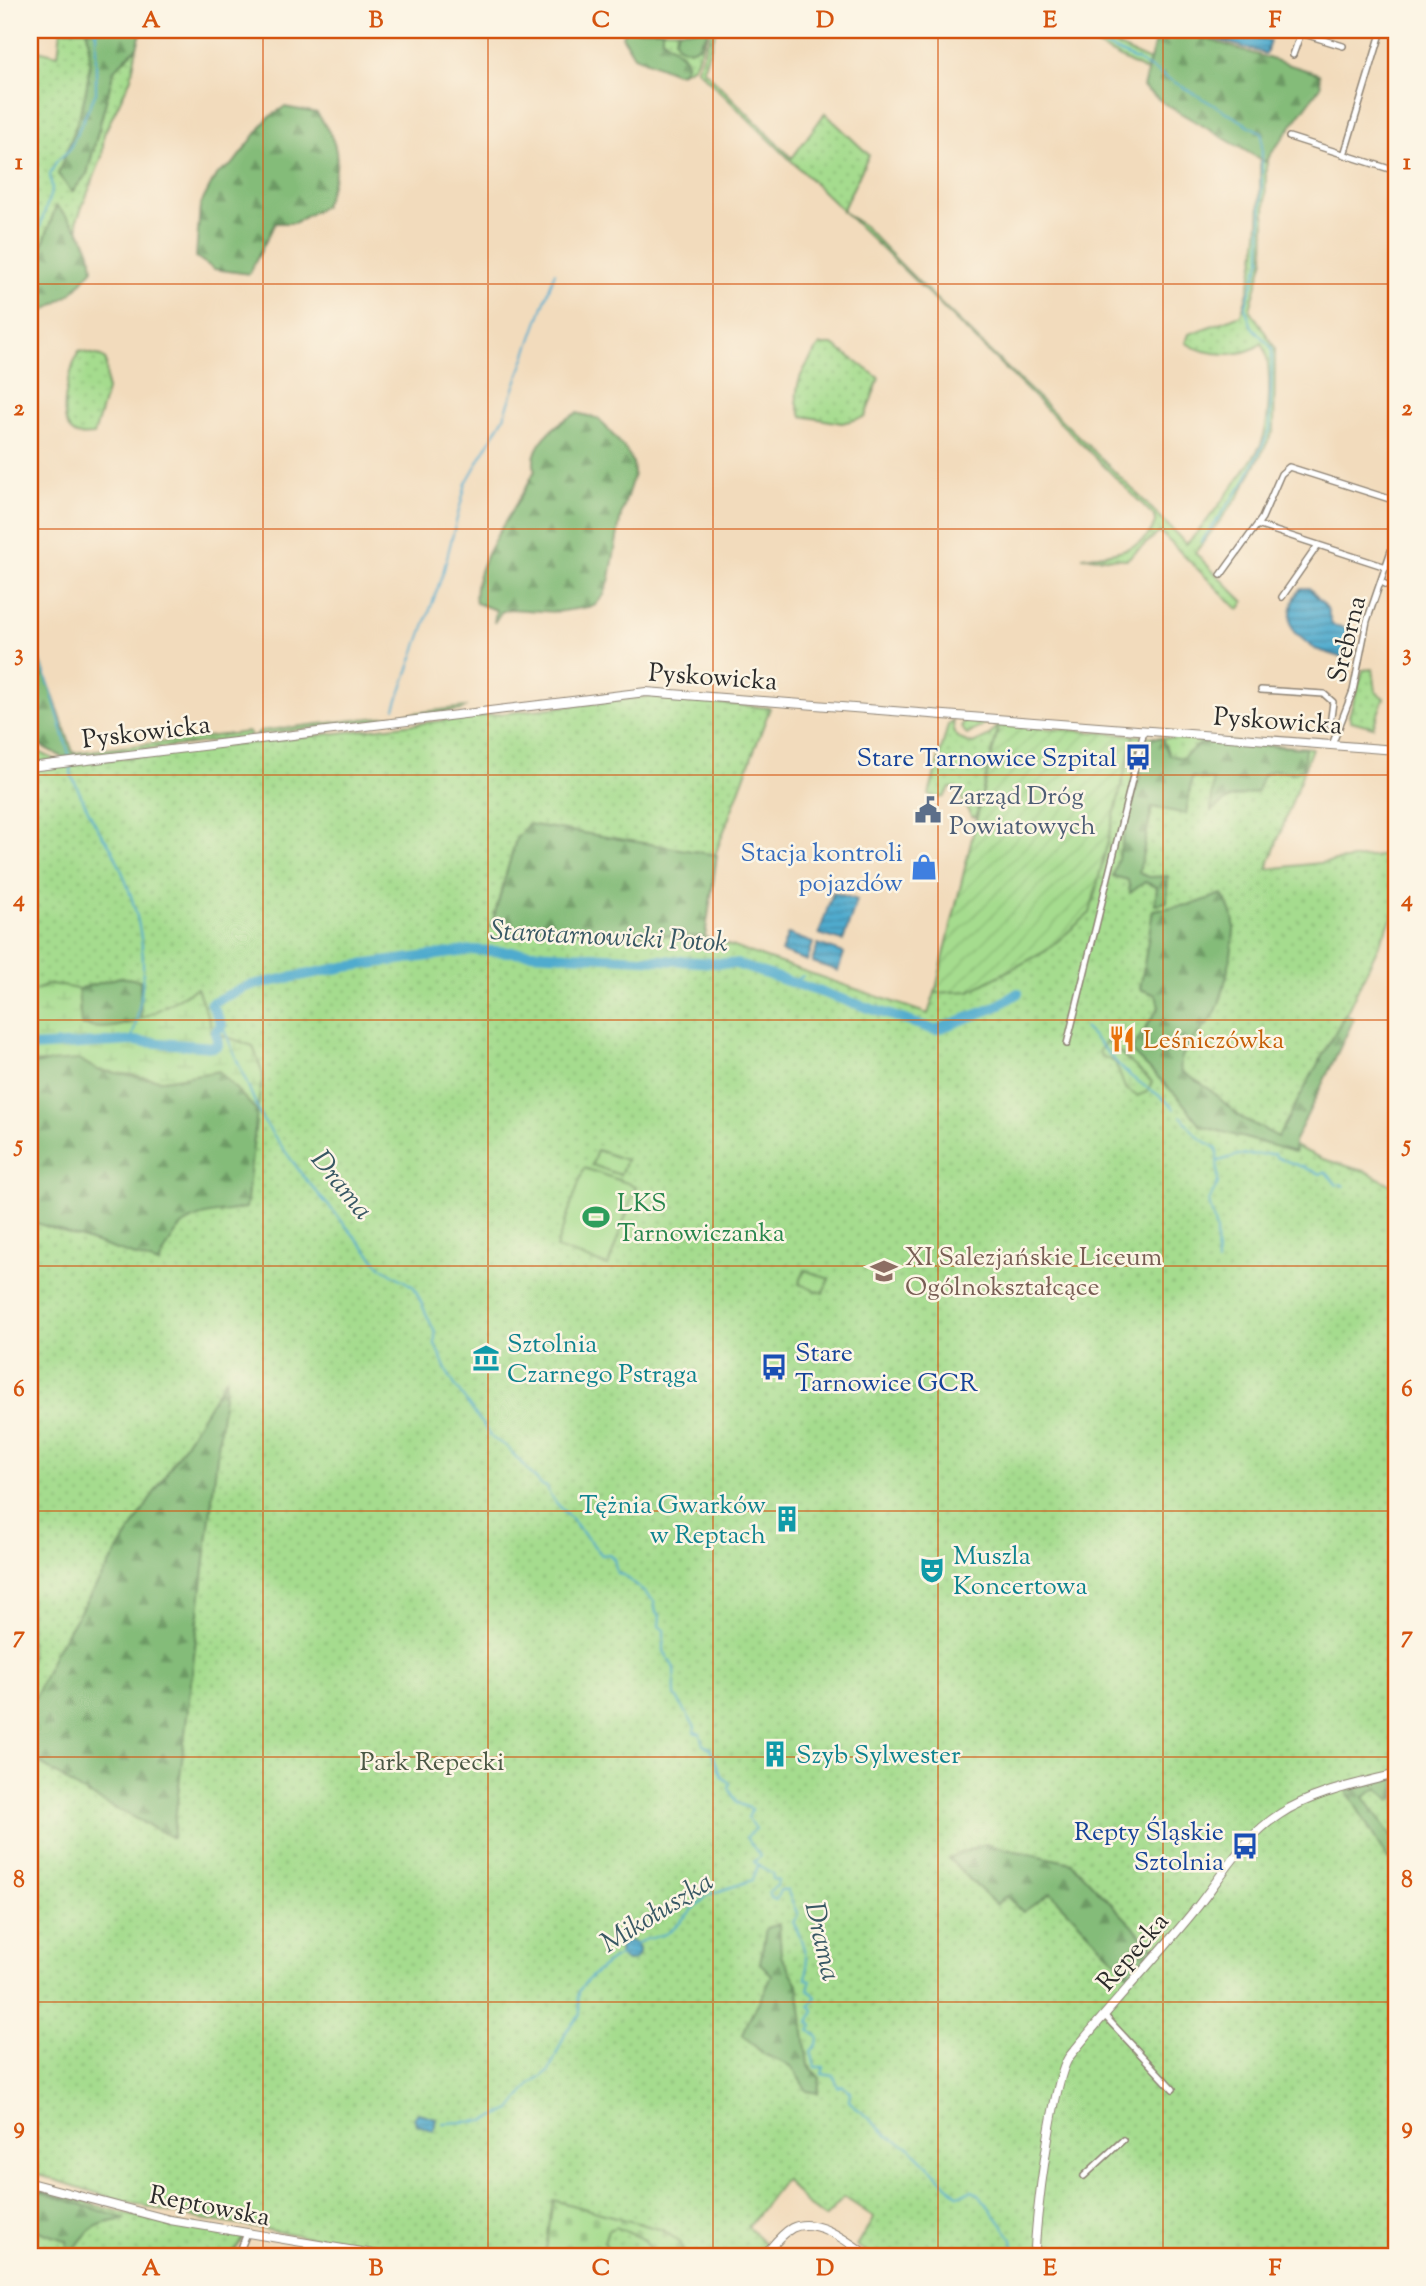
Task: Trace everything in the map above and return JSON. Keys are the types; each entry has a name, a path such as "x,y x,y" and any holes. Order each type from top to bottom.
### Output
{"street":[{"path":"1344,155 1382,30"},
{"path":"1293,55 1301,31 1343,46"},
{"path":"1289,137 1396,171"},
{"path":"1221,575 1257,525 1281,474 1289,467 1396,501"},
{"name":"Srebrna","path":"1257,525 1386,567"},
{"name":"Srebrna","path":"1332,745 1353,691 1363,635 1396,536"},
{"path":"1282,597 1318,545"},
{"name":"Srebrna","path":"1381,582 1396,589"},
{"path":"1261,690 1324,694 1333,702 1330,725 1338,730"},
{"name":"Pyskowicka","path":"30,767 639,692 1396,750"},
{"path":"1067,1044 1144,731"},
{"name":"Repecka","path":"1035,2256 1059,2078 1069,2057 1267,1823 1291,1808 1321,1795 1396,1774"},
{"path":"1104,2015 1173,2089"},
{"path":"1084,2176 1123,2140"},
{"name":"Reptowska","path":"30,2183 146,2215 385,2256"},
{"path":"764,2256 788,2230 805,2225 837,2236 868,2256"},
{"path":"238,2256 247,2233"}],"green space":[{"path":"61,30 87,30 89,49 83,104 58,174 72,192 87,174 114,70 137,47 131,78 104,134 102,157 77,220 79,231 56,206 36,265 30,272 30,48 58,55"},
{"path":"87,30 142,30 137,47 114,70 87,174 72,192 58,174 78,121 87,86"},
{"path":"626,30 662,30 662,38 685,57 687,63 682,72 676,73 634,56 622,36"},
{"path":"662,30 679,30 675,39 699,46 708,33 694,66 682,72 687,63 681,53 662,38"},
{"path":"679,30 709,30 699,46 690,50 678,46 675,39"},
{"path":"712,30 716,30 703,69 792,158 825,113 869,155 842,210 697,69"},
{"path":"1066,30 1081,30 1150,61 1146,71"},
{"path":"1158,30 1178,30 1319,74 1321,86 1265,162 1165,104 1143,87"},
{"path":"284,107 317,113 332,138 337,158 336,168 324,206 294,223 275,223 249,274 214,269 196,257 200,206 216,175 233,164 268,118"},
{"path":"1269,157 1266,167 1264,259 1250,309 1275,348 1274,430 1239,496 1195,553 1244,602 1239,610 1160,532 1127,559 1082,557 1116,552 1137,544 1146,538 1156,518 845,213 864,226 1186,544 1238,480 1256,453 1264,434 1269,377 1262,343 1245,352 1224,354 1204,351 1186,343 1189,334 1241,315 1252,276 1258,238 1260,159 1265,162"},
{"path":"56,206 86,242 93,269 72,293 30,320 30,272 36,265"},
{"path":"820,345 833,345 879,378 865,417 842,423 802,416 798,406 797,388 808,362"},
{"path":"79,351 101,356 106,361 107,390 94,435 77,435 66,420 68,382"},
{"path":"577,413 599,419 626,450 633,463 634,474 621,515 610,578 604,595 594,606 557,612 509,609 501,612 494,623 496,610 476,603 480,571 497,535 535,470 534,461 540,444 553,429"},
{"path":"30,631 75,758 66,759 30,740"},
{"path":"1373,669 1376,692 1384,698 1373,727 1351,721 1349,716 1363,670"},
{"name":"Park Repecki","path":"661,695 659,698 770,708 715,855 702,936 928,1014 935,993 946,992 1128,735 1312,748 1267,869 1396,854 1396,909 1285,1142 1323,1159 1367,1172 1396,1187 1396,2256 872,2256 857,2246 874,2217 844,2197 825,2218 804,2202 785,2179 748,2227 768,2246 759,2256 425,2256 184,2216 106,2196 30,2172 30,769"},
{"path":"465,707 462,710 256,735 260,731"},
{"path":"953,720 957,737 973,744 988,737 999,725 976,817 971,816 956,788 950,788 944,797 935,798 929,795 948,725"},
{"path":"966,720 988,722 967,735 961,727"},
{"path":"999,725 1134,735 1090,913 1046,951 970,991 935,993"},
{"path":"248,732 251,735 247,737 75,758 75,753"},
{"path":"1153,738 1162,738 1169,755 1182,758 1202,742 1305,748 1303,768 1295,773 1275,770 1263,775 1257,792 1230,798 1211,811 1213,780 1192,777 1186,814 1152,807 1139,873 1149,877 1168,876 1167,902 1155,905 1157,887 1145,882 1130,893 1128,880 1113,876 1148,746"},
{"path":"30,748 56,760 30,764"},
{"path":"528,824 717,855 705,937 491,927 516,839"},
{"path":"1222,894 1232,912 1234,924 1228,970 1215,1013 1187,1047 1181,1071 1208,1088 1240,1117 1278,1137 1345,1014 1354,1019 1294,1142 1295,1152 1201,1126 1179,1098 1131,1051 1159,1007 1156,995 1140,989 1153,910 1194,904"},
{"path":"120,977 140,980 141,1020 99,1031 81,1026 78,989"},
{"path":"51,984 78,989 81,1025 96,1028 126,1024 197,988 210,1022 210,1031 253,1046 263,1075 257,1111 219,1071 162,1080 98,1070 80,1060 30,1063 30,992"},
{"path":"1107,1041 1152,1082 1147,1092 1137,1096 1125,1088 1115,1062 1101,1056 1099,1051"},
{"path":"54,1060 80,1060 98,1070 162,1080 219,1071 257,1111 246,1208 191,1220 175,1234 159,1264 30,1221 30,1063 40,1064"},
{"path":"597,1150 626,1160 620,1175 592,1165"},
{"name":"LKS Tarnowiczanka","path":"584,1168 636,1186 608,1266 556,1248"},
{"path":"805,1270 829,1279 823,1293 799,1284"},
{"path":"226,1378 173,1838 81,1791 30,1756 30,1709 54,1653"},
{"path":"1396,1777 1396,1796 1390,1800 1378,1788 1364,1797 1396,1843 1396,1853 1388,1860 1347,1791"},
{"path":"984,1844 1072,1863 1155,1949 1131,1977 1051,1893 1023,1912 1006,1896 996,1905 948,1858"},
{"path":"779,1924 781,1956 798,1984 808,2065 820,2078 818,2093 807,2091 791,2066 763,2054 743,2035 772,1975 760,1963 766,1928"},
{"path":"30,2187 153,2221 244,2236 232,2256 30,2256"},
{"path":"30,2188 126,2219 92,2229 70,2256 66,2256 67,2241 30,2228"},
{"path":"553,2200 663,2230 681,2243 683,2252 681,2256 653,2256 645,2240 616,2227 608,2230 604,2242 607,2248 620,2256 545,2256"}],"water":[{"path":"1204,30 1233,30 1270,41 1266,54 1203,35"},
{"path":"1301,588 1309,588 1327,608 1332,625 1348,628 1349,649 1344,658 1315,649 1294,632 1292,610"},
{"path":"833,892 857,900 843,941 819,934"},
{"path":"788,934 813,943 807,961 781,952"},
{"path":"818,944 844,953 838,971 812,962"},
{"path":"629,1941 636,1944 639,1951 636,1958 629,1961 622,1958 619,1951 622,1944"},
{"path":"418,2113 436,2118 434,2131 416,2124 414,2117"}],"waterway":[{"path":"30,258 52,189 50,174 56,162 69,150 96,93 96,30"},
{"path":"1071,30 1138,61 1262,133 1261,259 1245,307 1252,327 1272,348 1270,430 1244,483 1201,542"},
{"path":"395,708 443,573 466,483 504,417 555,272"},
{"path":"30,634 51,690 70,758"},
{"path":"71,767 71,774 85,803 123,874 138,920 142,944 142,990 131,1041"},
{"name":"Starotarnowicki Potok","path":"30,1047 131,1041 214,1047 218,1045 216,1031 222,1025 211,1003 248,986 345,967 474,950 736,964 935,1030 994,1008 1018,993"},
{"path":"792,982 803,976"},
{"name":"Drama","path":"222,1025 262,1119 303,1176 381,1267 414,1287 435,1333 435,1344 456,1387 492,1438 507,1447 541,1485 547,1487 550,1496 573,1521"},
{"path":"1084,1028 1129,1075 1174,1109"},
{"path":"1181,1116 1197,1136 1217,1149 1218,1183 1209,1201 1216,1231 1217,1263"},
{"path":"1219,1161 1238,1155 1275,1154 1276,1157 1321,1174 1325,1171 1337,1185"},
{"path":"1340,1184 1344,1186"},
{"name":"Drama","path":"574,1523 602,1555 609,1554 614,1559 617,1573 625,1576 654,1601 656,1613 660,1615 659,1626 664,1630 664,1651 674,1668 675,1695 695,1727 694,1732 700,1734 703,1745 710,1748 722,1777 730,1783 729,1788 737,1803 752,1809 748,1818 756,1829 746,1837 760,1856 754,1862 773,1874 772,1879 778,1880 777,1886 769,1891 771,1898 776,1900 780,1890 787,1890 798,1915 793,1922 804,1949 806,1979 811,1980 808,1989 816,1997 810,2006 814,2011 809,2022 813,2026 810,2031 818,2036 817,2045 811,2051 815,2067 824,2067 822,2074 834,2076 838,2087 842,2085 850,2092 849,2101 888,2136 911,2149 958,2195 972,2191 979,2194 1012,2238 1014,2256"},
{"name":"Mikołuszka","path":"634,1945 669,1932 708,1895 752,1880 758,1866"},
{"name":"Mikołuszka","path":"443,2123 484,2121 511,2110 531,2084 549,2071 567,2030 580,2014 578,1998 581,1988 597,1971 621,1955"}],"place":[{"name":"Stare Tarnowice Szpital","path":"1138,757"},
{"name":"Zarząd Dróg Powiatowych","path":"928,810"},
{"name":"Stacja kontroli pojazdów","path":"924,867"},
{"name":"Leśniczówka","path":"1122,1039"},
{"name":"LKS Tarnowiczanka","path":"596,1217"},
{"name":"XI Salezjańskie Liceum Ogólnokształcące","path":"884,1271"},
{"name":"Sztolnia Czarnego Pstrąga","path":"486,1358"},
{"name":"Stare Tarnowice GCR","path":"774,1367"},
{"name":"Tężnia Gwarków w Reptach","path":"787,1519"},
{"name":"Muszla Koncertowa","path":"932,1570"},
{"name":"Szyb Sylwester","path":"775,1754"},
{"name":"Repty Śląskie Sztolnia","path":"1245,1846"}]}
